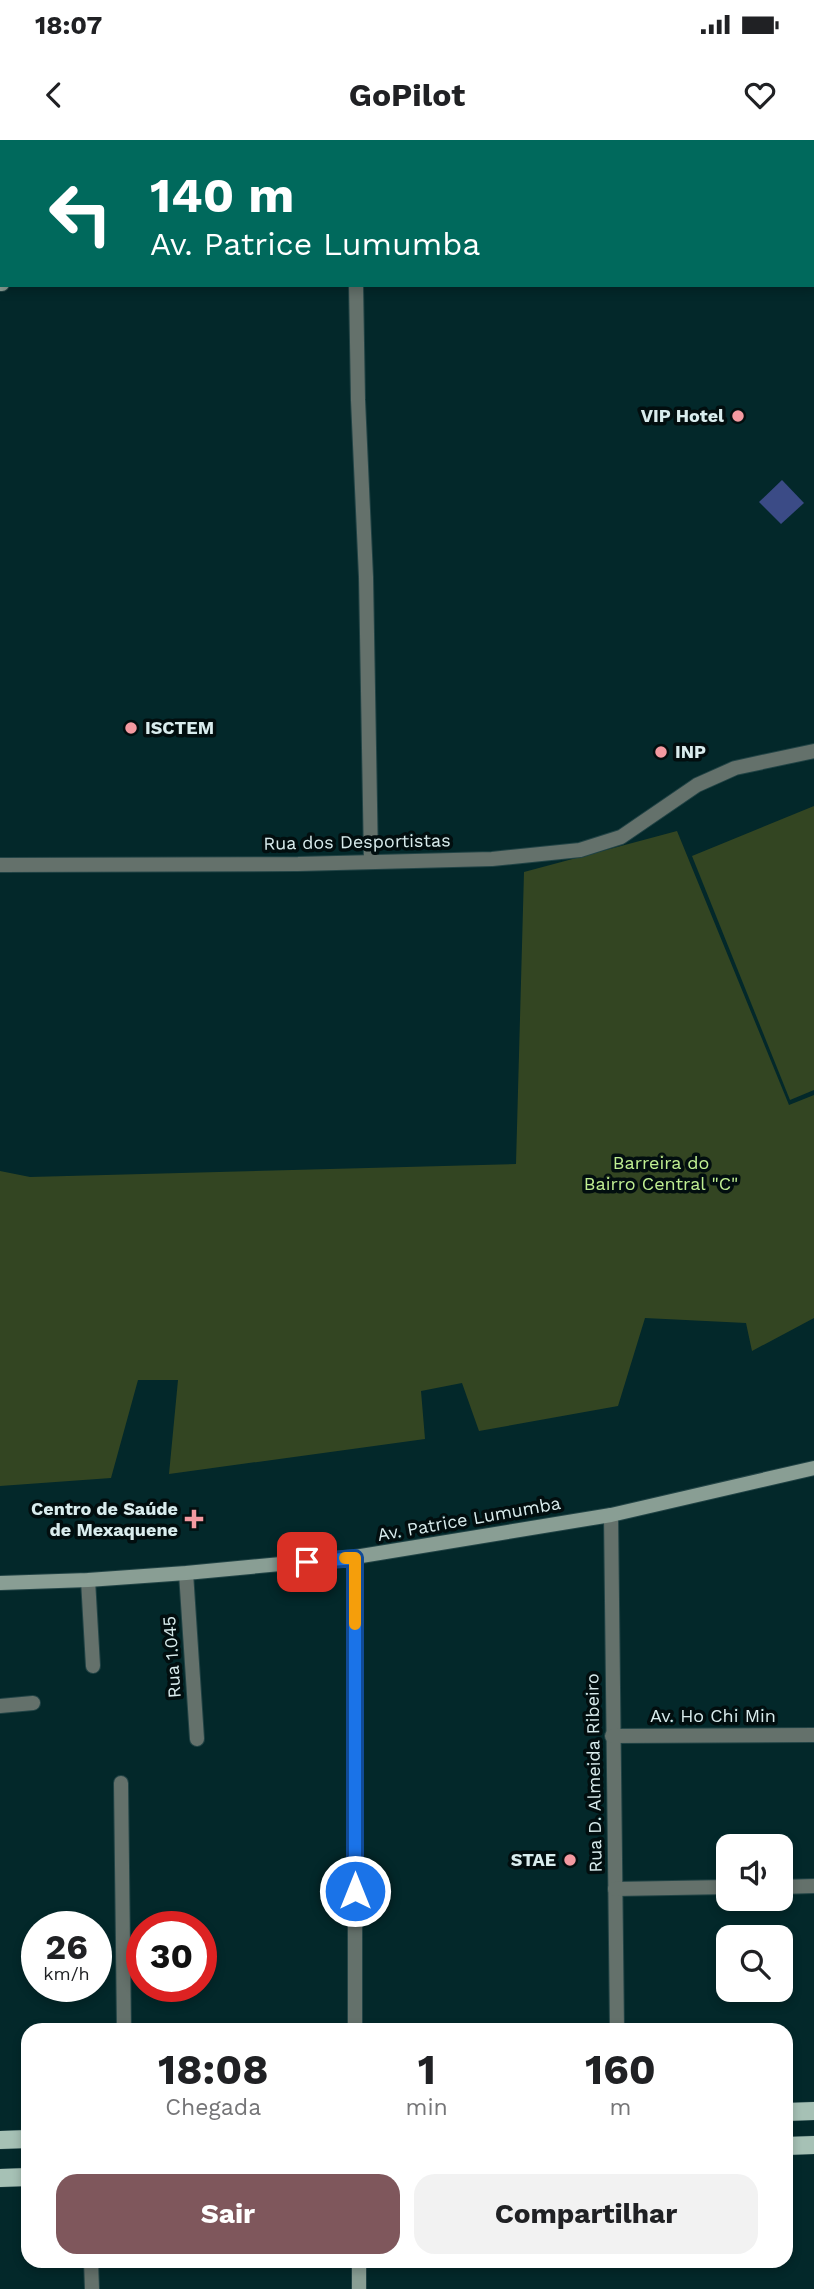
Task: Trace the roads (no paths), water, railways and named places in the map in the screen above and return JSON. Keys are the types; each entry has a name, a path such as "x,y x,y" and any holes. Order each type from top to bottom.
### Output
{"main road":[{"name":"Av. Patrice Lumumba","path":"0,1583 88,1580 355,1558 611,1515 814,1468"},
{"path":"793,2112 814,2111"},
{"path":"0,2140 21,2139"},
{"path":"793,2146 814,2145"},
{"path":"0,2178 21,2177"},
{"path":"359,2268 359,2289"}],"street":[{"path":"355,287 366,577 371,861"},
{"name":"Rua dos Desportistas","path":"0,865 492,859 580,850 621,837 697,785 735,768 814,751"},
{"name":"Rua D. Almeida Ribeiro","path":"611,1515 617,2023"},
{"path":"355,1558 355,2023"},
{"name":"Rua 1.045","path":"186,1573 197,1739"},
{"path":"88,1580 93,1666"},
{"path":"0,1706 33,1703"},
{"name":"Av. Ho Chi Min","path":"612,1736 814,1735"},
{"path":"121,1783 124,2023"},
{"path":"793,1886 814,1886"},
{"path":"615,1889 716,1887"},
{"path":"92,2268 92,2289"}],"water":[{"path":"782,480 804,503 781,524 759,502"}],"place":[{"name":"VIP Hotel","path":"738,416"},
{"name":"ISCTEM","path":"131,728"},
{"name":"INP","path":"661,752"},
{"name":"Centro de Saúde de Mexaquene","path":"194,1519"},
{"name":"STAE","path":"570,1860"}],"park label":[{"name":"Barreira do Bairro Central \"C\"","path":"661,1173"}]}
